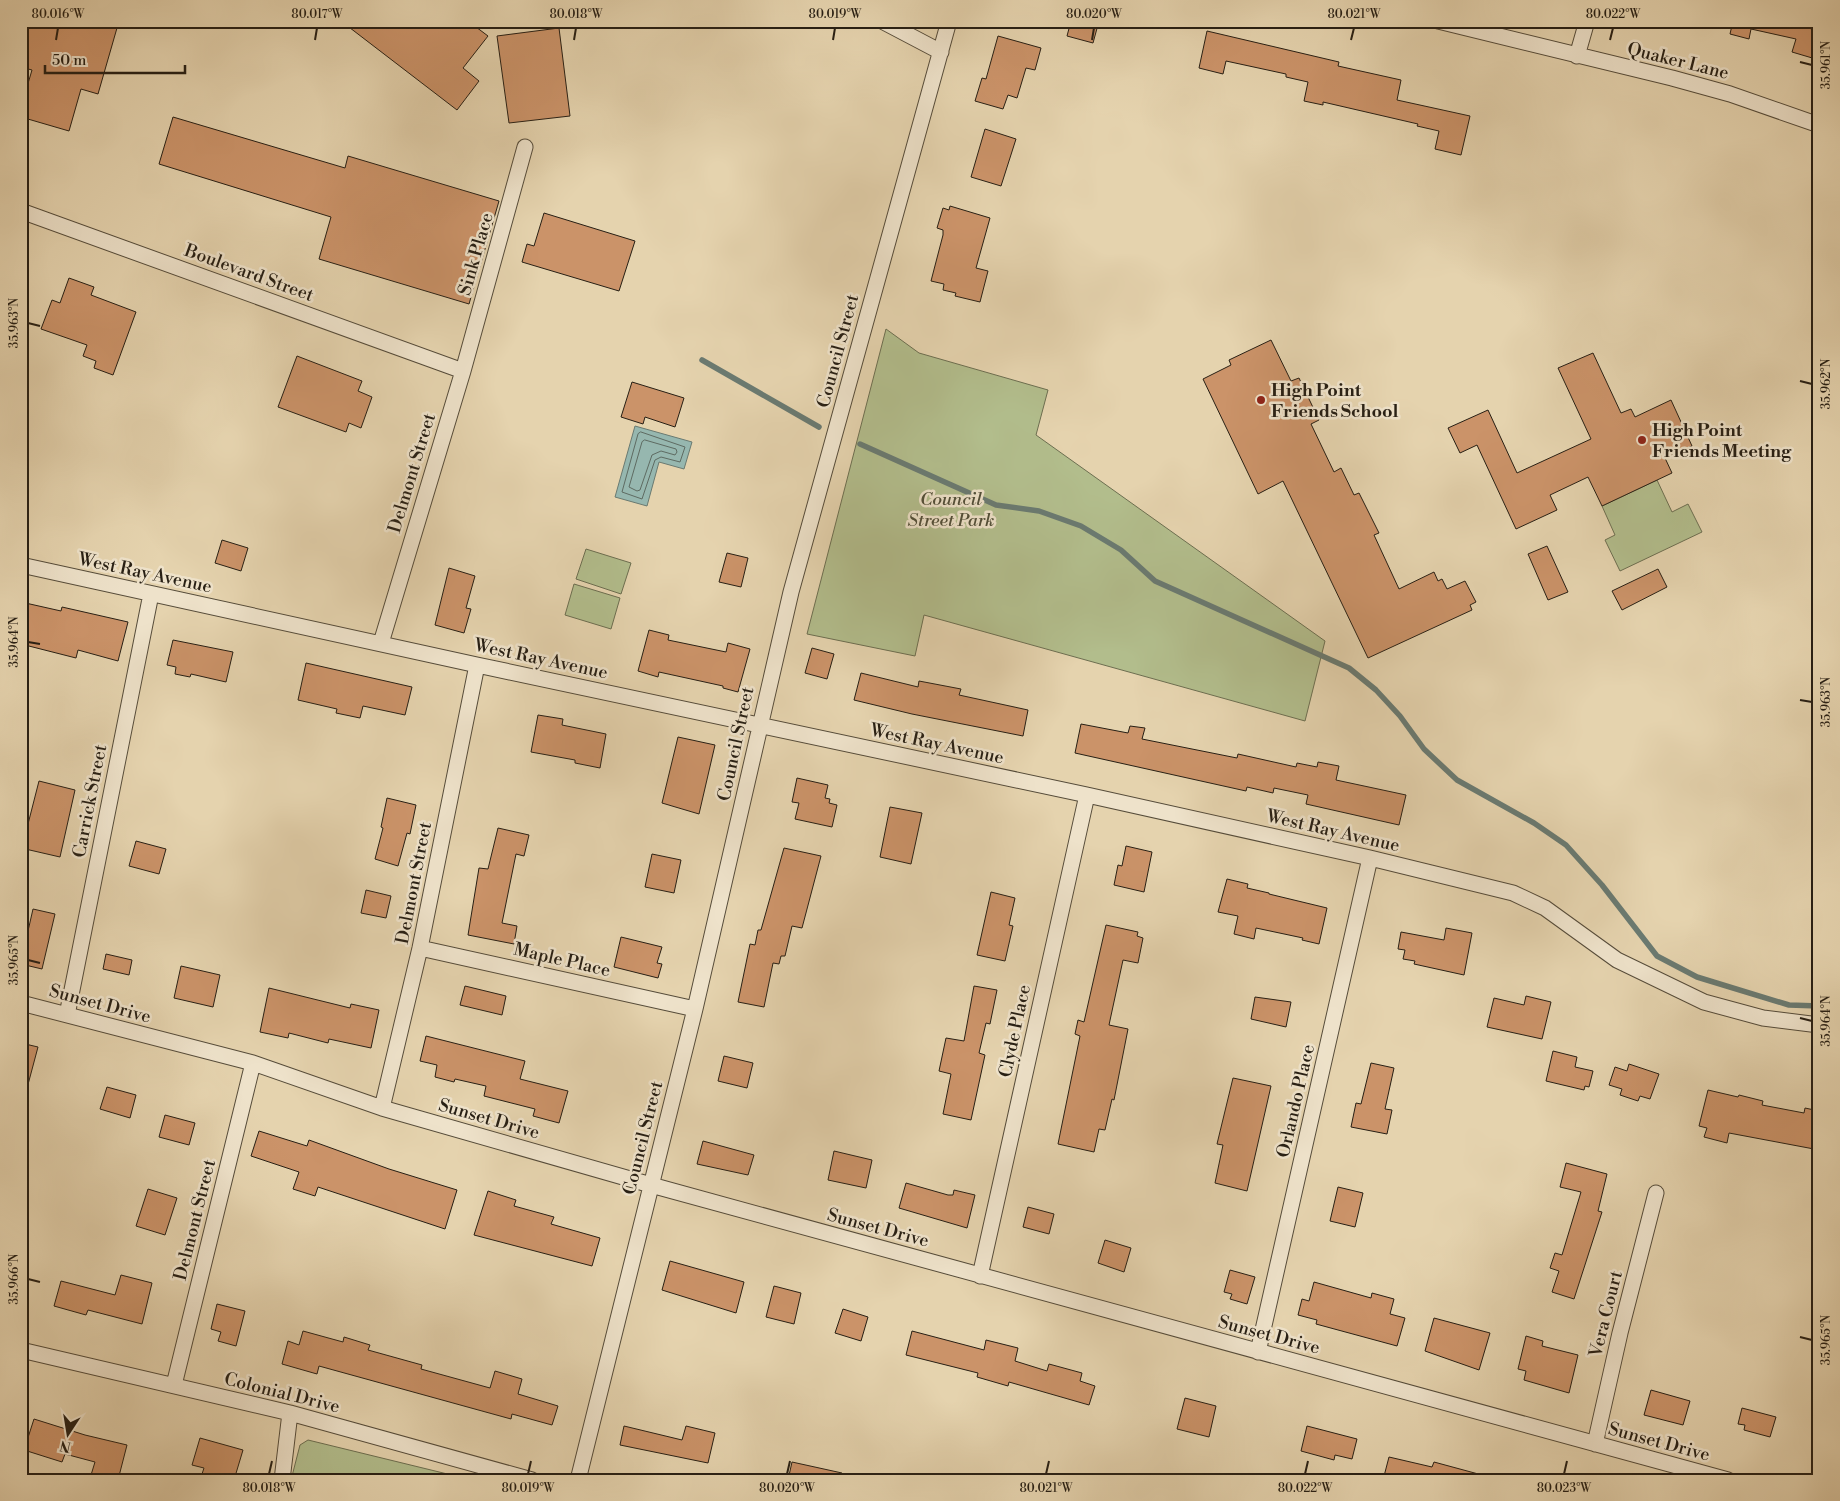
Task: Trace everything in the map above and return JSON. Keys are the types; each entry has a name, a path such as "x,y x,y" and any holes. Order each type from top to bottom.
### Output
{"street":[{"path":"882,21 941,52"},
{"name":"Council Street","path":"578,1480 695,1010 761,725 769,681 791,592 950,21"},
{"name":"Quaker Lane","path":"1438,21 1730,94 1819,125"},
{"path":"1578,56 1587,21"},
{"name":"Sink Place","path":"462,372 525,147"},
{"name":"Boulevard Street","path":"21,211 462,372"},
{"name":"Delmont Street","path":"382,643 462,372"},
{"name":"West Ray Avenue","path":"21,565 382,643 477,666 1086,795 1370,858 1513,893 1545,908 1617,960 1704,1002 1763,1018 1819,1025"},
{"name":"Carrick Street","path":"67,1015 151,594"},
{"name":"Delmont Street","path":"382,1108 420,948 477,666"},
{"name":"Clyde Place","path":"980,1276 1086,795"},
{"name":"Orlando Place","path":"1258,1352 1370,858"},
{"name":"Maple Place","path":"420,948 695,1010"},
{"name":"Sunset Drive","path":"21,1004 253,1063 382,1108 651,1185 1728,1480"},
{"name":"Delmont Street","path":"174,1386 253,1063"},
{"name":"Vera Court","path":"1595,1444 1620,1333 1656,1193"},
{"name":"Colonial Drive","path":"21,1350 268,1410 290,1413 532,1480"},
{"path":"282,1480 290,1413"}],"green space":[{"name":"Council Street Park","path":"886,329 919,353 1048,390 1036,435 1325,641 1305,721 924,615 915,656 807,634"},
{"path":"1657,480 1672,512 1688,504 1702,532 1620,571 1605,540 1615,535 1602,506"},
{"path":"586,549 631,563 621,594 576,579"},
{"path":"574,584 620,598 611,629 565,615"},
{"path":"308,1440 472,1480 291,1480 300,1445"}],"water":[{"path":"635,426 692,442 684,469 659,462 647,506 615,497"}],"building":[{"path":"21,21 119,21 98,94 81,89 69,131 21,117 21,107 32,70 21,67"},
{"path":"341,21 468,21 488,36 463,68 479,81 457,110"},
{"path":"1071,21 1099,21 1093,43 1067,36"},
{"path":"1733,21 1783,21 1819,31 1819,60 1792,52 1796,39 1751,29 1749,39 1730,34"},
{"path":"559,28 570,116 509,123 497,36"},
{"path":"1207,31 1339,62 1338,66 1401,80 1397,100 1470,116 1461,155 1435,149 1439,131 1417,126 1418,124 1323,102 1323,105 1304,101 1308,82 1286,77 1286,74 1226,61 1223,74 1199,68"},
{"path":"998,36 1041,48 1035,70 1026,68 1017,98 1008,95 1003,109 975,101 982,78 986,79"},
{"path":"173,117 345,168 348,156 499,201 469,304 319,259 331,217 159,164"},
{"path":"985,129 1016,139 1001,186 971,177"},
{"path":"950,206 990,218 976,268 988,271 980,302 955,296 956,293 943,290 944,284 931,281 943,235 943,230 937,228 943,208 949,210"},
{"path":"544,213 635,241 619,291 522,262 527,244 534,246"},
{"path":"69,278 94,287 91,295 136,312 113,375 94,368 96,361 83,356 87,345 41,329 52,300 60,303"},
{"path":"1271,340 1291,381 1299,378 1319,420 1311,424 1334,472 1341,468 1354,495 1359,493 1379,533 1374,535 1399,589 1434,572 1438,581 1442,579 1447,589 1465,581 1476,602 1470,605 1472,610 1368,658 1283,481 1258,494 1203,379 1231,365 1229,360"},
{"name":"High Point Friends Meeting","path":"1593,353 1621,413 1631,409 1635,417 1671,400 1692,446 1665,458 1672,473 1602,506 1588,477 1550,495 1557,510 1516,529 1477,445 1460,453 1448,428 1488,410 1517,473 1591,439 1558,368"},
{"path":"297,356 362,381 358,391 372,397 361,428 349,423 346,432 278,407"},
{"path":"632,382 684,398 675,427 645,417 643,424 621,417"},
{"path":"222,540 248,548 241,571 215,563"},
{"path":"1547,546 1568,592 1548,600 1528,554"},
{"path":"727,553 748,558 741,587 719,582"},
{"path":"449,568 475,576 466,608 471,609 464,633 435,625"},
{"path":"1658,569 1667,587 1622,610 1612,591"},
{"path":"21,602 61,611 62,607 128,622 118,661 78,650 76,658 21,644"},
{"path":"649,630 669,635 668,640 726,652 728,643 750,649 738,692 723,688 723,686 659,672 658,677 638,671"},
{"path":"173,640 233,652 226,682 191,674 190,677 175,674 176,667 167,665"},
{"path":"812,648 834,654 827,679 805,673"},
{"path":"306,663 412,687 405,715 363,706 360,718 336,713 337,709 298,700"},
{"path":"861,673 918,687 919,681 961,689 959,695 1028,710 1023,736 912,714 854,700"},
{"path":"538,715 563,719 562,725 606,734 600,768 575,763 575,760 531,752"},
{"path":"1081,724 1128,733 1130,726 1145,728 1142,739 1237,758 1238,754 1296,767 1297,763 1317,767 1318,762 1339,766 1336,780 1406,795 1399,825 1306,804 1308,795 1274,788 1273,793 1247,787 1246,791 1075,753"},
{"path":"678,737 715,745 699,814 662,803"},
{"path":"797,778 828,785 825,798 830,799 829,803 837,805 832,827 795,819 799,803 792,802"},
{"path":"39,781 75,790 60,857 21,848 21,822 28,824"},
{"path":"387,798 416,805 410,834 407,833 398,866 375,859 383,828 381,827"},
{"path":"890,807 922,813 911,864 880,857"},
{"path":"498,828 529,835 524,856 516,854 502,923 517,926 514,944 468,935 479,868 488,869"},
{"path":"136,841 166,849 159,874 129,866"},
{"path":"1126,846 1152,852 1144,892 1114,885 1118,865 1122,866"},
{"path":"784,848 821,856 802,928 792,926 785,956 781,956 779,964 773,963 764,1007 738,1002 750,944 755,945 758,930 761,930"},
{"path":"652,854 681,860 674,893 645,887"},
{"path":"1227,879 1248,884 1247,888 1327,908 1319,944 1302,940 1303,938 1256,928 1254,939 1234,934 1238,916 1218,912"},
{"path":"366,890 391,896 386,918 361,913"},
{"path":"991,892 1015,898 1009,925 1013,926 1005,961 977,955"},
{"path":"33,909 55,914 42,969 21,964 21,929 28,931"},
{"path":"1106,925 1138,932 1137,936 1143,938 1138,963 1123,960 1109,1025 1128,1029 1114,1100 1112,1099 1105,1130 1099,1129 1094,1152 1058,1144 1080,1036 1075,1034 1078,1020 1084,1022"},
{"path":"1446,928 1472,933 1464,975 1414,964 1415,961 1403,959 1405,950 1398,949 1401,932 1444,940"},
{"path":"621,937 662,947 657,963 662,964 658,978 614,967"},
{"path":"106,954 132,960 129,975 103,969"},
{"path":"181,966 220,975 213,1007 174,998"},
{"path":"465,986 506,996 502,1015 460,1005"},
{"path":"974,986 997,990 990,1024 986,1023 979,1053 985,1055 971,1120 943,1114 951,1074 939,1071 946,1038 964,1041"},
{"path":"269,988 350,1008 351,1004 379,1010 371,1048 329,1039 328,1043 289,1033 288,1038 260,1032"},
{"path":"1526,996 1551,1002 1542,1039 1487,1027 1494,998 1524,1005"},
{"path":"1255,997 1291,1002 1286,1027 1251,1019"},
{"path":"426,1036 525,1061 520,1079 568,1091 559,1123 533,1116 535,1109 484,1096 486,1086 455,1079 454,1082 435,1077 437,1065 420,1061"},
{"path":"21,1043 38,1047 26,1092 21,1091"},
{"path":"1553,1051 1577,1057 1575,1067 1593,1071 1589,1087 1585,1086 1584,1090 1546,1081"},
{"path":"724,1056 753,1063 747,1088 718,1081"},
{"path":"1371,1063 1394,1068 1385,1109 1392,1110 1387,1134 1351,1127 1356,1103 1361,1104"},
{"path":"1629,1064 1659,1074 1650,1099 1640,1096 1638,1101 1620,1095 1622,1089 1609,1085 1615,1067 1627,1071"},
{"path":"1233,1078 1271,1086 1247,1191 1215,1183 1223,1145 1217,1144"},
{"path":"107,1087 136,1095 130,1118 100,1109"},
{"path":"1708,1090 1738,1097 1739,1095 1763,1101 1762,1105 1804,1113 1805,1108 1819,1111 1819,1128 1814,1149 1729,1133 1727,1143 1704,1137 1707,1128 1699,1126"},
{"path":"165,1115 195,1123 189,1145 159,1137"},
{"path":"259,1131 307,1146 309,1140 389,1169 457,1190 445,1229 318,1187 315,1196 293,1189 299,1172 251,1156"},
{"path":"703,1141 754,1155 748,1175 697,1164"},
{"path":"834,1151 872,1160 866,1188 828,1180"},
{"path":"1566,1163 1607,1174 1598,1211 1602,1212 1574,1299 1552,1292 1559,1271 1550,1268 1555,1253 1562,1255 1581,1192 1560,1187"},
{"path":"906,1183 948,1195 953,1195 954,1190 975,1195 967,1228 899,1208"},
{"path":"1338,1187 1363,1193 1355,1227 1330,1221"},
{"path":"148,1189 177,1198 165,1235 136,1226"},
{"path":"488,1191 516,1200 514,1206 554,1217 551,1224 600,1238 592,1266 474,1235"},
{"path":"1028,1207 1054,1214 1049,1234 1023,1227"},
{"path":"1105,1240 1131,1248 1124,1272 1098,1263"},
{"path":"670,1261 744,1282 736,1313 662,1290"},
{"path":"1230,1270 1255,1277 1247,1304 1230,1299 1232,1294 1224,1292"},
{"path":"121,1275 152,1283 142,1324 88,1310 86,1315 54,1306 61,1281 115,1295"},
{"path":"1314,1282 1371,1298 1372,1293 1394,1299 1390,1314 1405,1318 1397,1346 1316,1324 1317,1320 1298,1315 1302,1299 1309,1301"},
{"path":"774,1286 801,1293 794,1324 766,1317"},
{"path":"217,1304 245,1311 236,1346 218,1341 221,1332 211,1329"},
{"path":"843,1309 868,1317 861,1341 835,1333"},
{"path":"1434,1318 1490,1333 1479,1370 1425,1351"},
{"path":"303,1331 343,1342 344,1337 370,1345 368,1350 422,1365 421,1369 490,1388 495,1371 522,1379 518,1394 558,1406 552,1425 512,1414 511,1419 319,1366 317,1374 282,1364 288,1341 299,1345"},
{"path":"912,1331 984,1350 986,1340 1018,1348 1015,1361 1047,1371 1049,1364 1082,1373 1080,1381 1095,1386 1089,1405 1009,1382 1008,1386 977,1377 978,1373 906,1355"},
{"path":"1526,1336 1543,1341 1542,1346 1578,1355 1569,1393 1524,1380 1526,1371 1518,1369"},
{"path":"1651,1390 1690,1401 1683,1425 1644,1415"},
{"path":"1185,1398 1216,1406 1209,1437 1177,1429"},
{"path":"1742,1408 1776,1417 1770,1437 1744,1430 1745,1425 1738,1424"},
{"path":"34,1419 85,1435 127,1445 118,1480 91,1475 95,1462 65,1454 62,1462 24,1450"},
{"path":"624,1426 682,1440 686,1426 715,1433 708,1463 620,1445"},
{"path":"1307,1426 1357,1439 1352,1459 1335,1455 1334,1460 1301,1451"},
{"path":"200,1438 243,1450 234,1480 200,1480 204,1468 192,1465"},
{"path":"1389,1457 1432,1467 1434,1462 1482,1475 1482,1480 1383,1480"},
{"path":"792,1462 842,1473 841,1480 788,1480"}],"waterway":[{"path":"702,360 819,427"},
{"path":"860,444 996,505 1039,511 1081,526 1121,550 1155,581 1349,668 1376,690 1400,716 1424,749 1457,780 1534,823 1566,845 1602,885 1657,956 1697,977 1789,1005 1819,1006"}],"place":[{"name":"High Point Friends School","path":"1261,400"},
{"name":"High Point Friends Meeting","path":"1642,440"}]}
